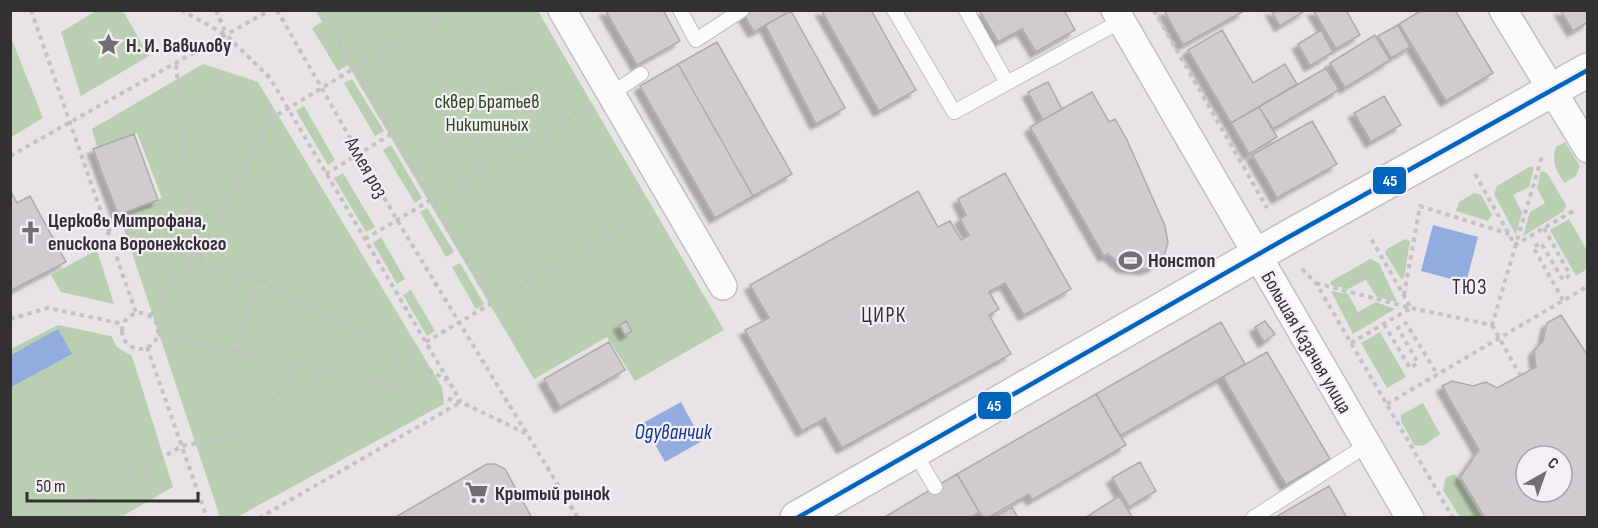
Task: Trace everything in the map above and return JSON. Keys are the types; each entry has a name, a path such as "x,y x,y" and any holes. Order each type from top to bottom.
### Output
{"street":[{"path":"562,10 723,286"},
{"path":"1503,10 1587,149"},
{"name":"Большая Казачья улица","path":"1118,16 1410,518"},
{"path":"797,518 1256,255 1587,70"}],"lane":[{"path":"680,10 696,40 742,10"},
{"path":"894,10 954,112 1118,16"},
{"path":"966,10 1007,83"},
{"path":"611,94 642,74"},
{"path":"1253,518 1367,445"},
{"path":"913,450 935,487"}],"path":[{"path":"31,10 136,313"},
{"path":"181,10 226,35 270,78 461,402"},
{"path":"216,10 226,35"},
{"path":"10,156 176,65 270,10"},
{"name":"Аллея роз","path":"277,10 398,220 578,518"},
{"path":"321,10 492,303"},
{"path":"429,10 434,21"},
{"path":"188,258 196,254 272,118 451,10"},
{"path":"1154,10 1267,208"},
{"path":"176,65 196,254 202,260 201,265"},
{"path":"365,239 611,94"},
{"path":"326,174 393,133"},
{"path":"1520,375 1492,325 1542,156"},
{"path":"1475,174 1515,245"},
{"path":"426,342 672,197"},
{"path":"1404,295 1420,206 1509,234"},
{"path":"1515,245 1575,210"},
{"path":"107,231 120,225 188,258 191,267"},
{"path":"1544,228 1570,276 1563,280 1541,243 1533,247 1563,300"},
{"path":"1369,235 1412,308"},
{"path":"191,267 197,268 201,265 258,279 448,381"},
{"path":"150,316 191,267"},
{"path":"1302,269 1316,283 1453,518"},
{"path":"233,352 258,279"},
{"path":"1316,283 1412,308 1492,325"},
{"path":"1387,404 1587,286"},
{"path":"10,319 48,308 123,324"},
{"path":"1351,343 1412,308"},
{"path":"136,313 150,316 156,322 158,334 147,347 141,349 130,345 123,336 123,324 136,313"},
{"path":"1384,324 1410,368 1418,363 1398,328 1406,323 1437,375"},
{"path":"158,334 461,402 528,434"},
{"path":"147,347 207,518"},
{"path":"58,518 182,447 254,432 297,364"},
{"path":"259,518 461,402"}],"green space":[{"path":"96,11 123,11 149,56 81,96 61,32"},
{"name":"сквер Братьев Никитиных","path":"316,11 538,11 724,330 635,381 607,337 534,379 348,65 338,71 312,28 322,22"},
{"path":"10,35 43,118 11,137 10,137"},
{"path":"203,64 258,82 442,387 444,404 237,517 220,517 119,214 162,198 137,133 97,147 92,129"},
{"path":"352,79 384,131 375,136 344,83"},
{"path":"304,106 335,160 328,165 296,111"},
{"path":"1565,142 1580,166 1576,176 1564,183 1557,170 1554,157 1556,147"},
{"path":"391,145 422,198 415,203 383,150"},
{"path":"1531,166 1534,168 1529,187 1513,195 1522,212 1516,235 1494,194 1497,186"},
{"path":"1541,171 1547,173 1566,205 1564,211 1523,236 1530,212 1545,203 1537,188"},
{"path":"343,173 375,227 366,232 334,178"},
{"path":"1474,193 1481,195 1492,215 1488,221 1456,211 1459,202"},
{"path":"427,208 454,252 446,257 420,212"},
{"path":"1569,219 1587,251 1587,269 1576,276 1550,230"},
{"path":"381,237 405,279 397,284 373,243"},
{"path":"1405,239 1410,241 1404,278 1401,279 1385,253 1387,249"},
{"path":"97,250 114,304 61,292 51,275"},
{"path":"1370,259 1379,263 1397,302 1377,297 1366,280 1348,289 1331,285 1330,282"},
{"path":"460,263 484,304 476,309 452,267"},
{"path":"411,290 435,331 427,336 403,295"},
{"path":"1331,291 1348,294 1358,312 1376,302 1395,309 1353,334"},
{"path":"58,325 111,336 117,347 132,356 173,487 121,517 11,518 11,349"},
{"path":"1380,332 1406,377 1387,388 1361,343"},
{"path":"1423,403 1440,434 1423,446 1414,445 1401,421 1401,415"},
{"path":"1455,474 1482,517 1460,517 1443,490 1446,477"}],"water":[{"path":"1433,225 1478,237 1466,283 1421,271"},
{"path":"58,329 72,354 11,387 11,355"},
{"name":"Одуванчик","path":"681,402 702,441 665,462 643,423"}],"building":[{"path":"605,10 663,10 680,41 637,65"},
{"path":"752,10 783,10 785,14 754,32 744,15"},
{"path":"821,10 871,10 916,90 879,111"},
{"path":"979,10 1064,10 1075,30 1036,52 1022,29 998,42"},
{"path":"1164,10 1244,10 1244,11 1183,45"},
{"path":"1271,10 1306,10 1280,26"},
{"path":"1313,10 1346,10 1360,35 1336,49"},
{"path":"1422,10 1455,10 1493,73 1446,101 1399,24"},
{"path":"1560,10 1588,10 1588,22 1573,31"},
{"path":"791,11 845,108 816,124 765,25"},
{"path":"1398,25 1410,47 1391,58 1378,36"},
{"path":"1222,30 1253,83 1285,64 1297,84 1231,123 1188,50"},
{"path":"1321,30 1333,52 1310,66 1298,44"},
{"path":"1375,35 1390,60 1345,88 1330,63"},
{"path":"717,42 792,174 753,196 678,64"},
{"path":"678,64 753,196 715,218 640,86"},
{"path":"1326,68 1339,90 1273,129 1259,107"},
{"path":"1048,82 1062,109 1043,120 1028,92"},
{"path":"1092,92 1109,122 1115,119 1127,140 1165,226 1168,243 1165,253 1154,266 1145,269 1123,267 1108,254 1104,256 1030,127"},
{"path":"1384,96 1401,125 1371,142 1354,113"},
{"path":"1259,107 1277,137 1249,154 1231,123"},
{"path":"1312,121 1337,164 1277,198 1252,155"},
{"path":"134,134 158,200 118,215 93,149"},
{"path":"1005,173 1071,289 1024,315 1005,283 989,292 999,309 989,315 1011,354 842,448 825,418 802,431 745,330 769,318 750,285 918,191 938,227 950,221 961,240 969,235 960,219 966,215 958,199"},
{"name":"Церковь Митрофана, епископа Воронежского","path":"10,190 17,203 30,196 66,262 10,291"},
{"path":"1561,315 1588,356 1588,518 1485,518 1460,477 1479,450 1442,386 1452,381 1473,386 1486,382 1497,388 1536,367 1534,351 1543,341 1547,323"},
{"path":"626,321 632,331 625,335 619,325"},
{"path":"1265,321 1275,334 1264,342 1255,327"},
{"path":"1221,322 1245,364 1120,436 1096,394"},
{"path":"609,342 625,370 560,407 544,379"},
{"path":"1267,352 1330,459 1286,485 1223,377"},
{"path":"1096,394 1126,445 1032,500 1029,494 988,518 983,518 957,474"},
{"path":"1140,462 1156,491 1129,507 1112,478"},
{"name":"Крытый рынок","path":"487,464 495,464 505,469 532,518 394,518"},
{"path":"957,474 979,512 970,518 883,518"},
{"path":"1329,486 1347,518 1274,518"},
{"path":"1119,496 1133,518 1085,518"},
{"path":"1012,507 1018,518 993,518"}],"transit line":[{"name":"45","path":"797,518 1285,239 1588,70"}],"place":[{"name":"Н. И. Вавилову","path":"108,45"},
{"name":"Церковь Митрофана, епископа Воронежского","path":"30,232"},
{"name":"Нонстоп","path":"1130,260"},
{"name":"Крытый рынок","path":"477,493"}],"district":[{"name":"ТЮЗ","path":"1470,287"},
{"name":"ЦИРК","path":"884,315"}]}
